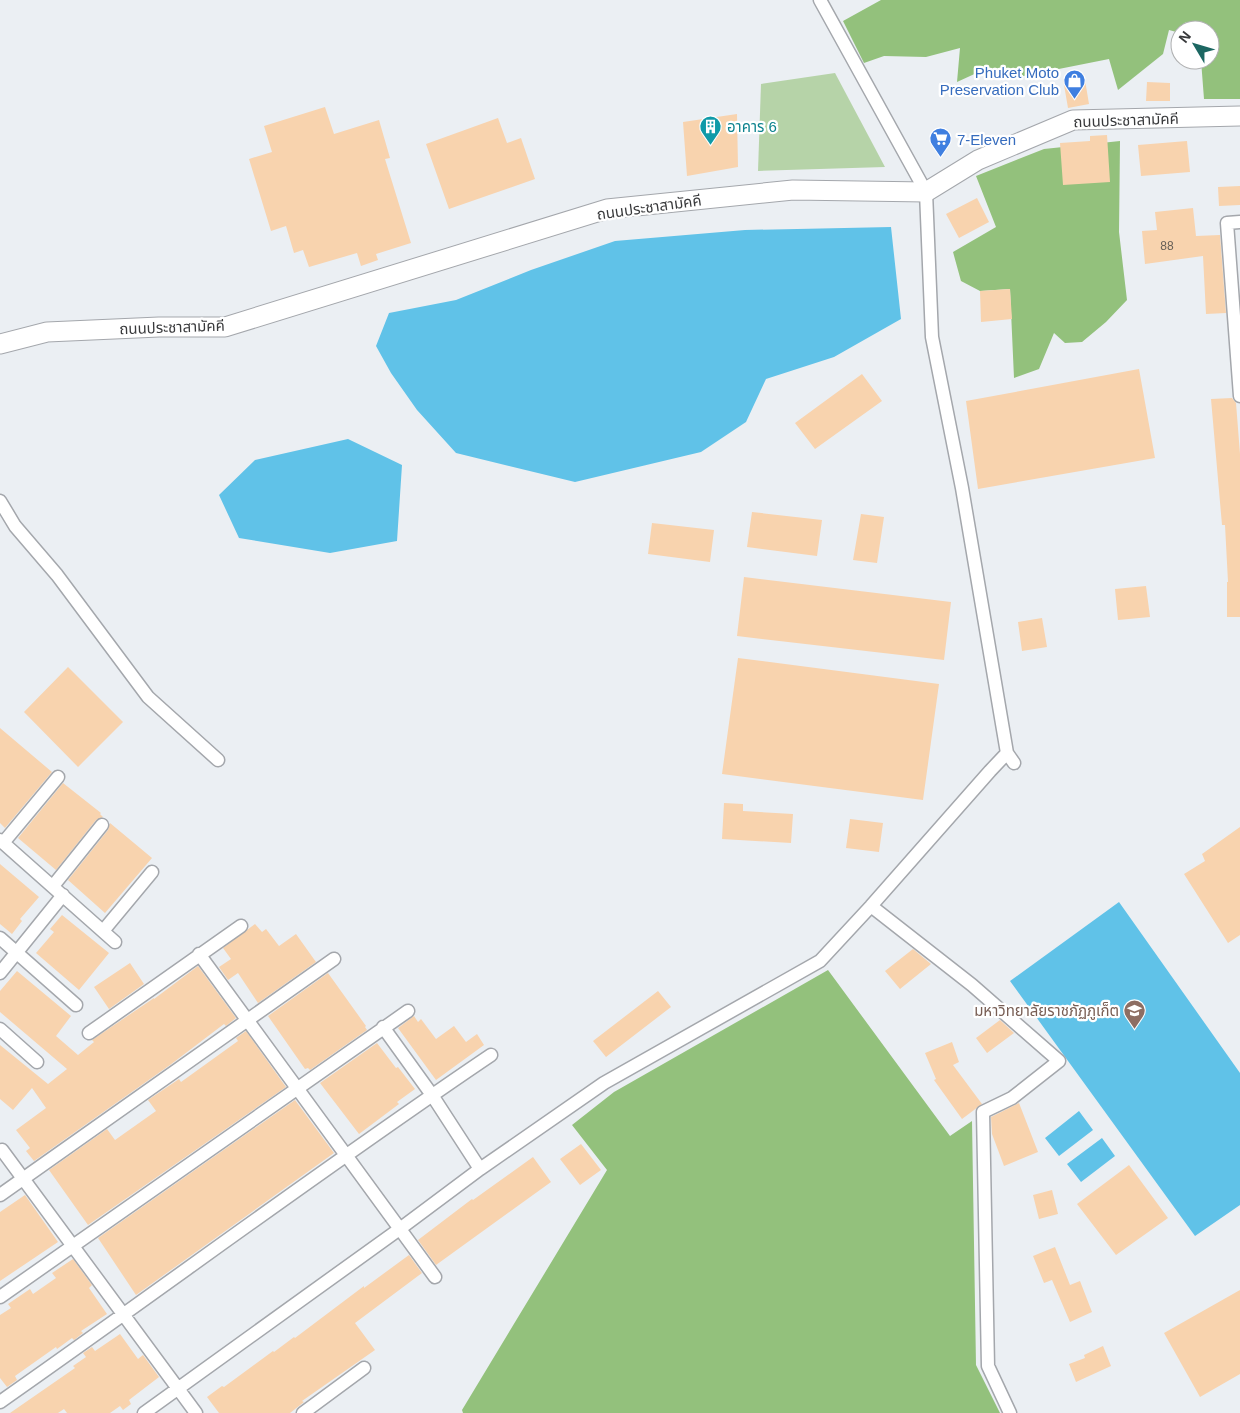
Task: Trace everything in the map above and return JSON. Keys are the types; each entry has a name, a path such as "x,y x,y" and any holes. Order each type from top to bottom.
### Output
{"street":[{"path":"144,1413 480,1169 604,1083 820,961 1011,758 962,488 932,336 926,192 820,0"},
{"name":"ถนนประชาสามัคคี","path":"0,344 47,332 159,327 225,327 607,209 793,190 926,192 978,160 1073,120 1240,116"},
{"path":"1240,222 1227,223 1240,396"},
{"path":"0,501 15,526 57,575 148,697 218,760"},
{"path":"58,777 1,842 115,942"},
{"path":"52,886 102,825"},
{"path":"103,931 152,872"},
{"path":"0,973 63,895"},
{"path":"871,906 972,985 1059,1061 1012,1098 983,1112 988,1366 1010,1413"},
{"path":"88,1033 241,926"},
{"path":"0,938 76,1005"},
{"path":"199,954 435,1277"},
{"path":"0,1195 334,959"},
{"path":"0,1297 408,1011"},
{"path":"384,1027 432,1095 480,1169"},
{"path":"0,1029 37,1062"},
{"path":"0,1402 491,1055"},
{"path":"2,1150 196,1413"},
{"path":"303,1413 364,1368"}],"green space":[{"path":"881,0 1240,0 1240,99 1204,99 1202,70 1220,70 1220,20 1170,20 1170,30 1163,54 1118,90 1109,59 1009,79 981,71 957,82 960,48 926,57 884,56 864,63 843,21"},
{"path":"835,73 885,167 758,171 761,84"},
{"path":"1120,141 1119,232 1127,300 1106,322 1082,342 1065,343 1054,333 1039,369 1014,378 1010,289 980,291 961,281 953,252 996,227 976,176 1044,149"},
{"path":"828,970 950,1136 972,1121 976,1365 1000,1413 463,1413 462,1410 607,1170 572,1125 614,1092"}],"water":[{"path":"891,227 901,319 834,357 766,379 746,422 701,452 575,482 456,453 417,410 391,373 376,346 389,313 456,300 531,270 615,241 745,230"},
{"path":"348,439 402,465 397,541 330,553 239,538 219,495 255,460"},
{"path":"1119,902 1240,1073 1240,1205 1195,1236 1010,981"},
{"path":"1079,1111 1093,1130 1059,1156 1045,1138"},
{"path":"1102,1138 1115,1156 1081,1182 1067,1164"}],"building":[{"path":"1084,74 1089,104 1068,108 1063,79"},
{"path":"1147,82 1170,83 1170,101 1146,101"},
{"path":"325,107 334,134 379,120 390,158 385,159 411,243 376,254 378,260 361,266 357,253 309,267 303,250 294,253 286,226 271,231 249,159 272,152 264,126"},
{"name":"อาคาร 6","path":"737,114 738,167 687,176 683,122"},
{"path":"498,118 507,143 521,138 535,179 449,209 426,144"},
{"path":"1107,135 1110,182 1063,185 1060,143 1090,141 1090,136"},
{"path":"1187,141 1190,172 1141,176 1138,145"},
{"path":"1240,186 1240,205 1219,206 1218,187"},
{"path":"977,198 989,222 959,238 946,214"},
{"path":"1193,208 1196,236 1220,235 1226,313 1206,314 1203,256 1145,264 1142,231 1157,230 1155,212"},
{"path":"1010,289 1012,319 981,322 980,291"},
{"path":"1139,369 1155,458 978,489 966,401"},
{"path":"862,374 882,401 815,449 795,423"},
{"path":"1232,398 1236,403 1240,454 1240,617 1227,617 1228,582 1225,525 1222,525 1211,399"},
{"path":"752,512 822,520 817,556 747,547"},
{"path":"861,514 884,517 877,563 853,560"},
{"path":"652,523 714,530 710,562 648,554"},
{"path":"744,577 951,602 944,660 737,636"},
{"path":"1146,586 1150,617 1118,620 1115,589"},
{"path":"1042,618 1047,647 1022,651 1018,622"},
{"path":"738,658 939,684 923,800 722,774"},
{"path":"68,667 123,722 78,767 24,712"},
{"path":"0,728 52,772 5,828 0,823"},
{"path":"63,783 101,813 103,817 96,820 56,870 18,838"},
{"path":"724,803 743,804 743,811 793,814 791,843 722,839"},
{"path":"850,819 883,823 879,852 846,848"},
{"path":"110,823 152,858 105,913 68,880 108,830"},
{"path":"1240,827 1240,935 1228,943 1184,874 1205,861 1202,854"},
{"path":"0,864 39,897 20,919 22,921 12,934 0,924"},
{"path":"62,915 109,953 79,990 36,953 54,932 50,929"},
{"path":"255,924 262,932 266,929 279,946 296,934 316,962 258,1003 238,973 228,980 219,967 231,959 223,948"},
{"path":"913,949 931,964 900,989 885,971"},
{"path":"130,963 144,984 109,1009 94,987"},
{"path":"198,966 236,1018 226,1026 224,1024 170,1065 34,1161 26,1151 30,1148 16,1130 46,1108 32,1088 13,1110 0,1099 0,1045 48,1084 67,1069 0,1012 0,991 17,971 71,1016 56,1036 78,1055 94,1042 92,1040 154,999"},
{"path":"328,973 367,1030 310,1070 308,1068 305,1069 268,1016"},
{"path":"658,991 671,1007 606,1057 593,1041"},
{"path":"414,1016 418,1022 421,1019 436,1039 454,1026 466,1042 477,1034 484,1045 436,1080 398,1028"},
{"path":"1000,1020 1014,1033 987,1053 976,1038"},
{"path":"246,1031 286,1087 88,1225 49,1170 107,1129 115,1140 156,1111 148,1100 179,1079 181,1082 238,1041 236,1038"},
{"path":"952,1042 959,1062 953,1065 982,1104 962,1119 934,1080 936,1079 925,1053"},
{"path":"377,1043 415,1089 397,1102 399,1104 359,1134 320,1083"},
{"path":"295,1100 334,1153 136,1295 98,1238"},
{"path":"1019,1103 1038,1152 1004,1166 992,1134 991,1117"},
{"path":"581,1144 601,1170 580,1185 560,1159"},
{"path":"533,1157 551,1182 436,1265 418,1240 472,1199"},
{"path":"1129,1165 1168,1218 1116,1255 1077,1204"},
{"path":"1052,1190 1058,1214 1039,1219 1033,1195"},
{"path":"25,1195 58,1242 0,1281 0,1212"},
{"path":"1055,1247 1070,1285 1080,1281 1092,1312 1070,1322 1052,1280 1044,1283 1033,1256"},
{"path":"409,1255 422,1273 355,1323 375,1350 302,1401 304,1402 290,1413 219,1413 207,1397 295,1338"},
{"path":"73,1259 92,1285 89,1288 107,1314 81,1331 83,1333 74,1340 72,1338 57,1349 56,1347 15,1376 17,1380 7,1387 0,1378 0,1315 11,1308 8,1304 30,1289 33,1294 56,1278 52,1273"},
{"path":"1240,1290 1240,1374 1200,1397 1164,1333"},
{"path":"120,1334 138,1359 143,1355 159,1377 129,1400 131,1404 123,1410 120,1406 110,1413 67,1413 64,1409 58,1413 10,1413 75,1368 73,1366 86,1357 83,1353 92,1347 95,1351"},
{"path":"1103,1346 1111,1366 1076,1382 1069,1364 1085,1358 1084,1355"}],"place":[{"name":"Phuket Moto Preservation Club","path":"1075,100"},
{"name":"อาคาร 6","path":"711,145"},
{"name":"7-Eleven","path":"941,158"},
{"name":"มหาวิทยาลัยราชภัฏภูเก็ต","path":"1135,1029"}]}
